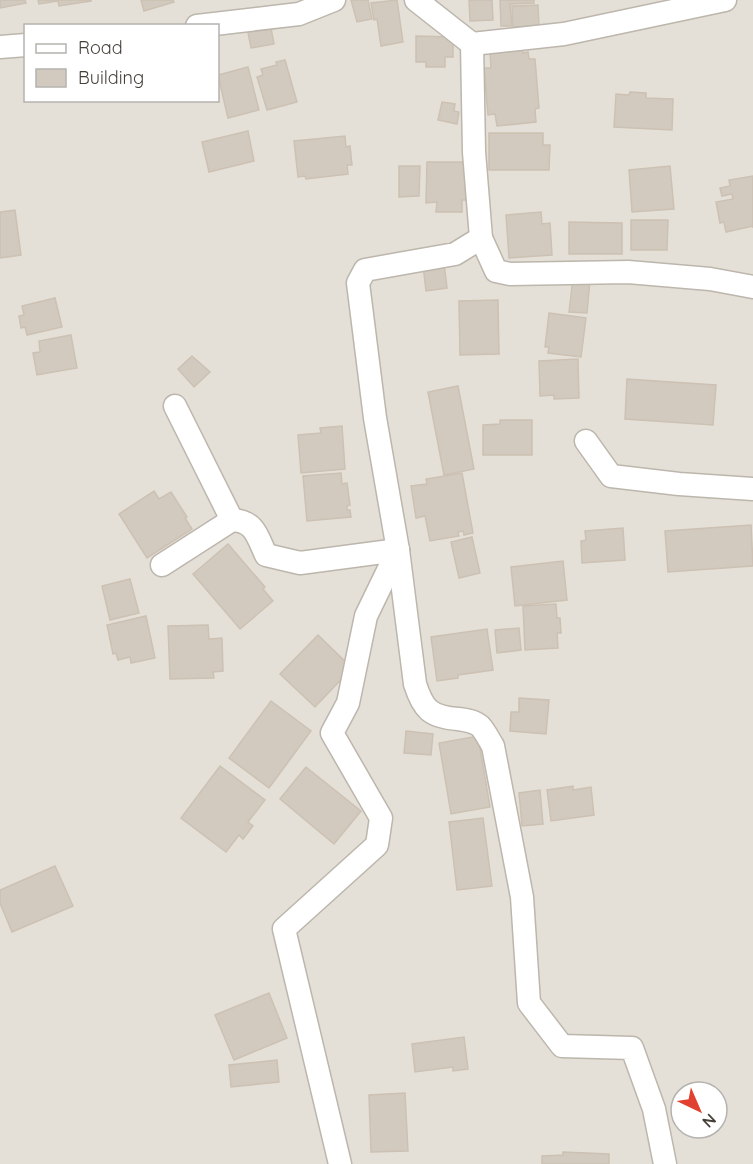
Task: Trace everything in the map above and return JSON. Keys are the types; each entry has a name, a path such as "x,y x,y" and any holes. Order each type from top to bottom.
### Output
{"street":[{"path":"214,24 299,14 334,0"},
{"path":"416,0 471,44 564,34 696,3 725,0"},
{"path":"471,44 474,152 481,238 496,271 510,274 628,272 710,279 753,287"},
{"path":"0,47 24,45"},
{"path":"481,238 454,254 365,270 358,283 375,418 398,550 415,684 422,705 434,714 446,718 468,720 480,727 493,746 522,897 529,1003 562,1046 632,1048 654,1109 665,1164"},
{"path":"175,406 232,520"},
{"path":"586,441 611,476 753,489"},
{"path":"162,565 232,520 243,520 250,524 266,555 300,563 398,550"},
{"path":"340,1164 284,929 377,845 381,818 332,733 348,704 366,616 398,550"}],"shaded area":[{"path":"0,0 753,0 753,1164 0,1164"}],"building":[{"path":"0,0 25,0 26,3 0,8"},
{"path":"38,0 91,1 59,6 58,1 39,4"},
{"path":"141,0 173,0 174,2 144,11"},
{"path":"351,0 368,0 372,19 357,22"},
{"path":"397,0 403,42 381,46 377,19 374,20 371,3"},
{"path":"469,0 492,0 493,20 470,21"},
{"path":"500,0 534,0 534,3 510,4 512,26 501,26"},
{"path":"538,5 539,26 513,27 512,6"},
{"path":"270,23 274,44 251,48 247,27"},
{"path":"416,36 453,37 453,57 445,57 445,67 426,67 426,62 416,62"},
{"path":"522,48 523,53 528,52 529,59 535,59 539,108 535,109 536,122 497,126 495,114 488,115 484,68 491,68 490,51"},
{"path":"285,60 297,102 267,110 257,77 263,75 261,69 277,65 276,62"},
{"path":"248,67 259,110 228,118 219,75"},
{"path":"630,92 646,93 646,98 673,99 672,130 614,127 616,94 629,95"},
{"path":"442,102 455,104 454,111 459,112 457,124 438,120"},
{"path":"248,131 254,161 209,172 202,142"},
{"path":"489,133 543,133 543,145 550,145 549,170 489,170"},
{"path":"345,136 346,147 350,146 352,165 347,165 348,174 306,179 305,176 298,177 294,141"},
{"path":"427,162 465,162 472,200 462,200 462,212 436,212 437,202 426,203"},
{"path":"399,166 420,166 419,196 399,197"},
{"path":"670,166 674,209 632,212 629,170"},
{"path":"753,176 753,226 726,232 724,222 720,223 716,202 733,199 732,194 722,196 720,188 730,186 729,180"},
{"path":"15,210 21,255 0,258 0,212"},
{"path":"541,212 542,224 550,223 552,255 509,258 506,215"},
{"path":"631,220 668,220 667,250 631,250"},
{"path":"569,222 622,223 622,254 569,254"},
{"path":"444,263 447,288 426,291 423,265"},
{"path":"573,278 590,280 587,313 569,312"},
{"path":"55,298 62,327 27,335 25,327 21,328 19,316 24,315 22,306"},
{"path":"498,300 499,354 460,355 459,301"},
{"path":"549,313 586,318 581,357 548,353 549,347 545,347"},
{"path":"71,335 77,368 37,375 33,353 40,352 39,341"},
{"path":"192,356 210,372 194,387 178,369"},
{"path":"578,359 579,398 554,399 554,395 540,396 539,361"},
{"path":"627,379 716,385 713,425 625,419"},
{"path":"458,386 474,469 444,475 428,392"},
{"path":"500,420 532,420 532,455 483,455 483,425 500,424"},
{"path":"342,426 345,469 301,473 298,435 321,433 320,428"},
{"path":"341,473 342,484 347,483 350,505 347,506 347,510 350,510 351,517 307,521 303,476"},
{"path":"462,473 473,533 464,535 463,531 458,532 459,536 430,541 425,516 416,518 411,486 427,484 426,479"},
{"path":"154,491 159,499 171,492 192,529 147,558 119,514"},
{"path":"751,525 753,566 668,572 665,531"},
{"path":"623,528 625,560 582,563 581,541 586,540 585,531"},
{"path":"472,537 480,573 459,578 451,542"},
{"path":"228,544 265,587 263,589 273,601 240,629 193,574"},
{"path":"563,561 567,600 515,606 511,567"},
{"path":"130,579 139,613 110,620 102,586"},
{"path":"556,604 561,633 557,633 558,648 525,650 523,606"},
{"path":"146,616 155,658 131,663 130,657 118,660 116,653 113,654 107,625"},
{"path":"208,625 209,639 222,638 223,671 213,672 214,678 170,679 168,626"},
{"path":"519,628 521,650 497,653 495,630"},
{"path":"487,629 493,670 458,675 458,678 437,681 431,637"},
{"path":"318,635 352,668 315,707 280,674"},
{"path":"519,698 549,700 546,734 510,731 511,712 519,712"},
{"path":"271,701 311,731 269,788 229,758"},
{"path":"406,731 433,734 431,755 404,753"},
{"path":"478,736 490,807 451,814 439,743"},
{"path":"220,766 265,800 248,822 253,826 243,839 239,835 226,852 181,818"},
{"path":"306,767 361,811 334,844 280,799"},
{"path":"573,786 573,790 591,787 594,815 551,821 547,790"},
{"path":"540,790 543,824 522,826 519,793"},
{"path":"483,818 492,886 457,890 449,822"},
{"path":"55,866 73,906 12,932 0,903 0,890"},
{"path":"269,993 287,1038 234,1060 215,1015"},
{"path":"464,1037 468,1069 453,1071 453,1067 415,1072 412,1044"},
{"path":"277,1060 279,1082 231,1087 229,1065"},
{"path":"405,1093 408,1151 371,1152 369,1095"},
{"path":"563,1152 609,1154 609,1164 542,1164 542,1156 563,1155"}]}
